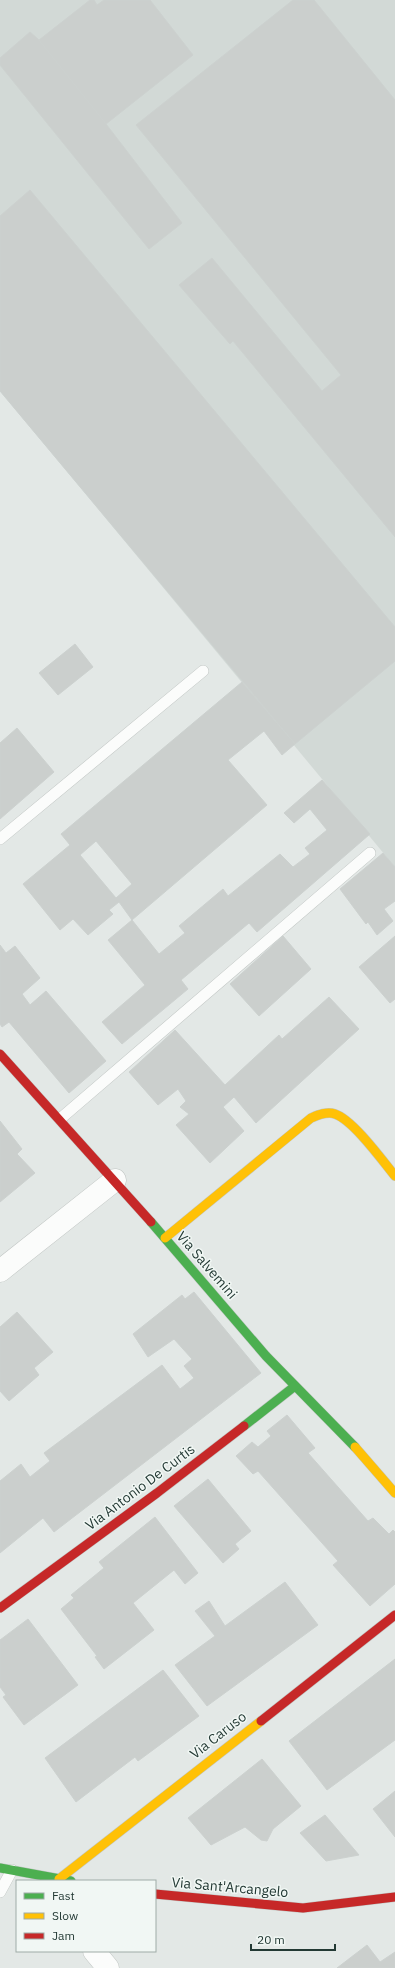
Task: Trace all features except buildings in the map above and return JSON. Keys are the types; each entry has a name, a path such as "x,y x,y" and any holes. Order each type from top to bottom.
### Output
{"street":[{"name":"Via Salvemini","path":"0,1054 115,1180 266,1356 344,1435 395,1493"},
{"path":"165,1238 311,1118 324,1113 336,1114 351,1125 395,1176"},
{"path":"0,1271 115,1180"},
{"name":"Via Antonio De Curtis","path":"0,1608 157,1493 295,1386"},
{"name":"Via Caruso","path":"59,1879 395,1615"},
{"path":"0,1868 24,1875 65,1880"},
{"name":"Via Sant'Arcangelo","path":"156,1894 303,1908 395,1897"},
{"path":"95,1952 108,1968"}],"lane":[{"path":"0,839 203,671"},
{"path":"60,1119 370,853"},
{"path":"0,1892 16,1881"}],"shaded area":[{"path":"0,0 395,0 395,867 0,391"}],"traffic: fast":[{"path":"151,1222 266,1356 355,1447"},
{"path":"244,1426 295,1386"},
{"path":"0,1868 66,1880"}],"traffic: slow":[{"path":"165,1238 311,1118 323,1114 335,1114 350,1124 367,1141 395,1176"},
{"path":"355,1447 395,1493"},
{"path":"59,1879 261,1721"}],"traffic: jam":[{"path":"0,1054 151,1222"},
{"path":"0,1608 157,1493 244,1426"},
{"path":"261,1721 395,1615"},
{"path":"156,1894 303,1908 395,1897"}]}
